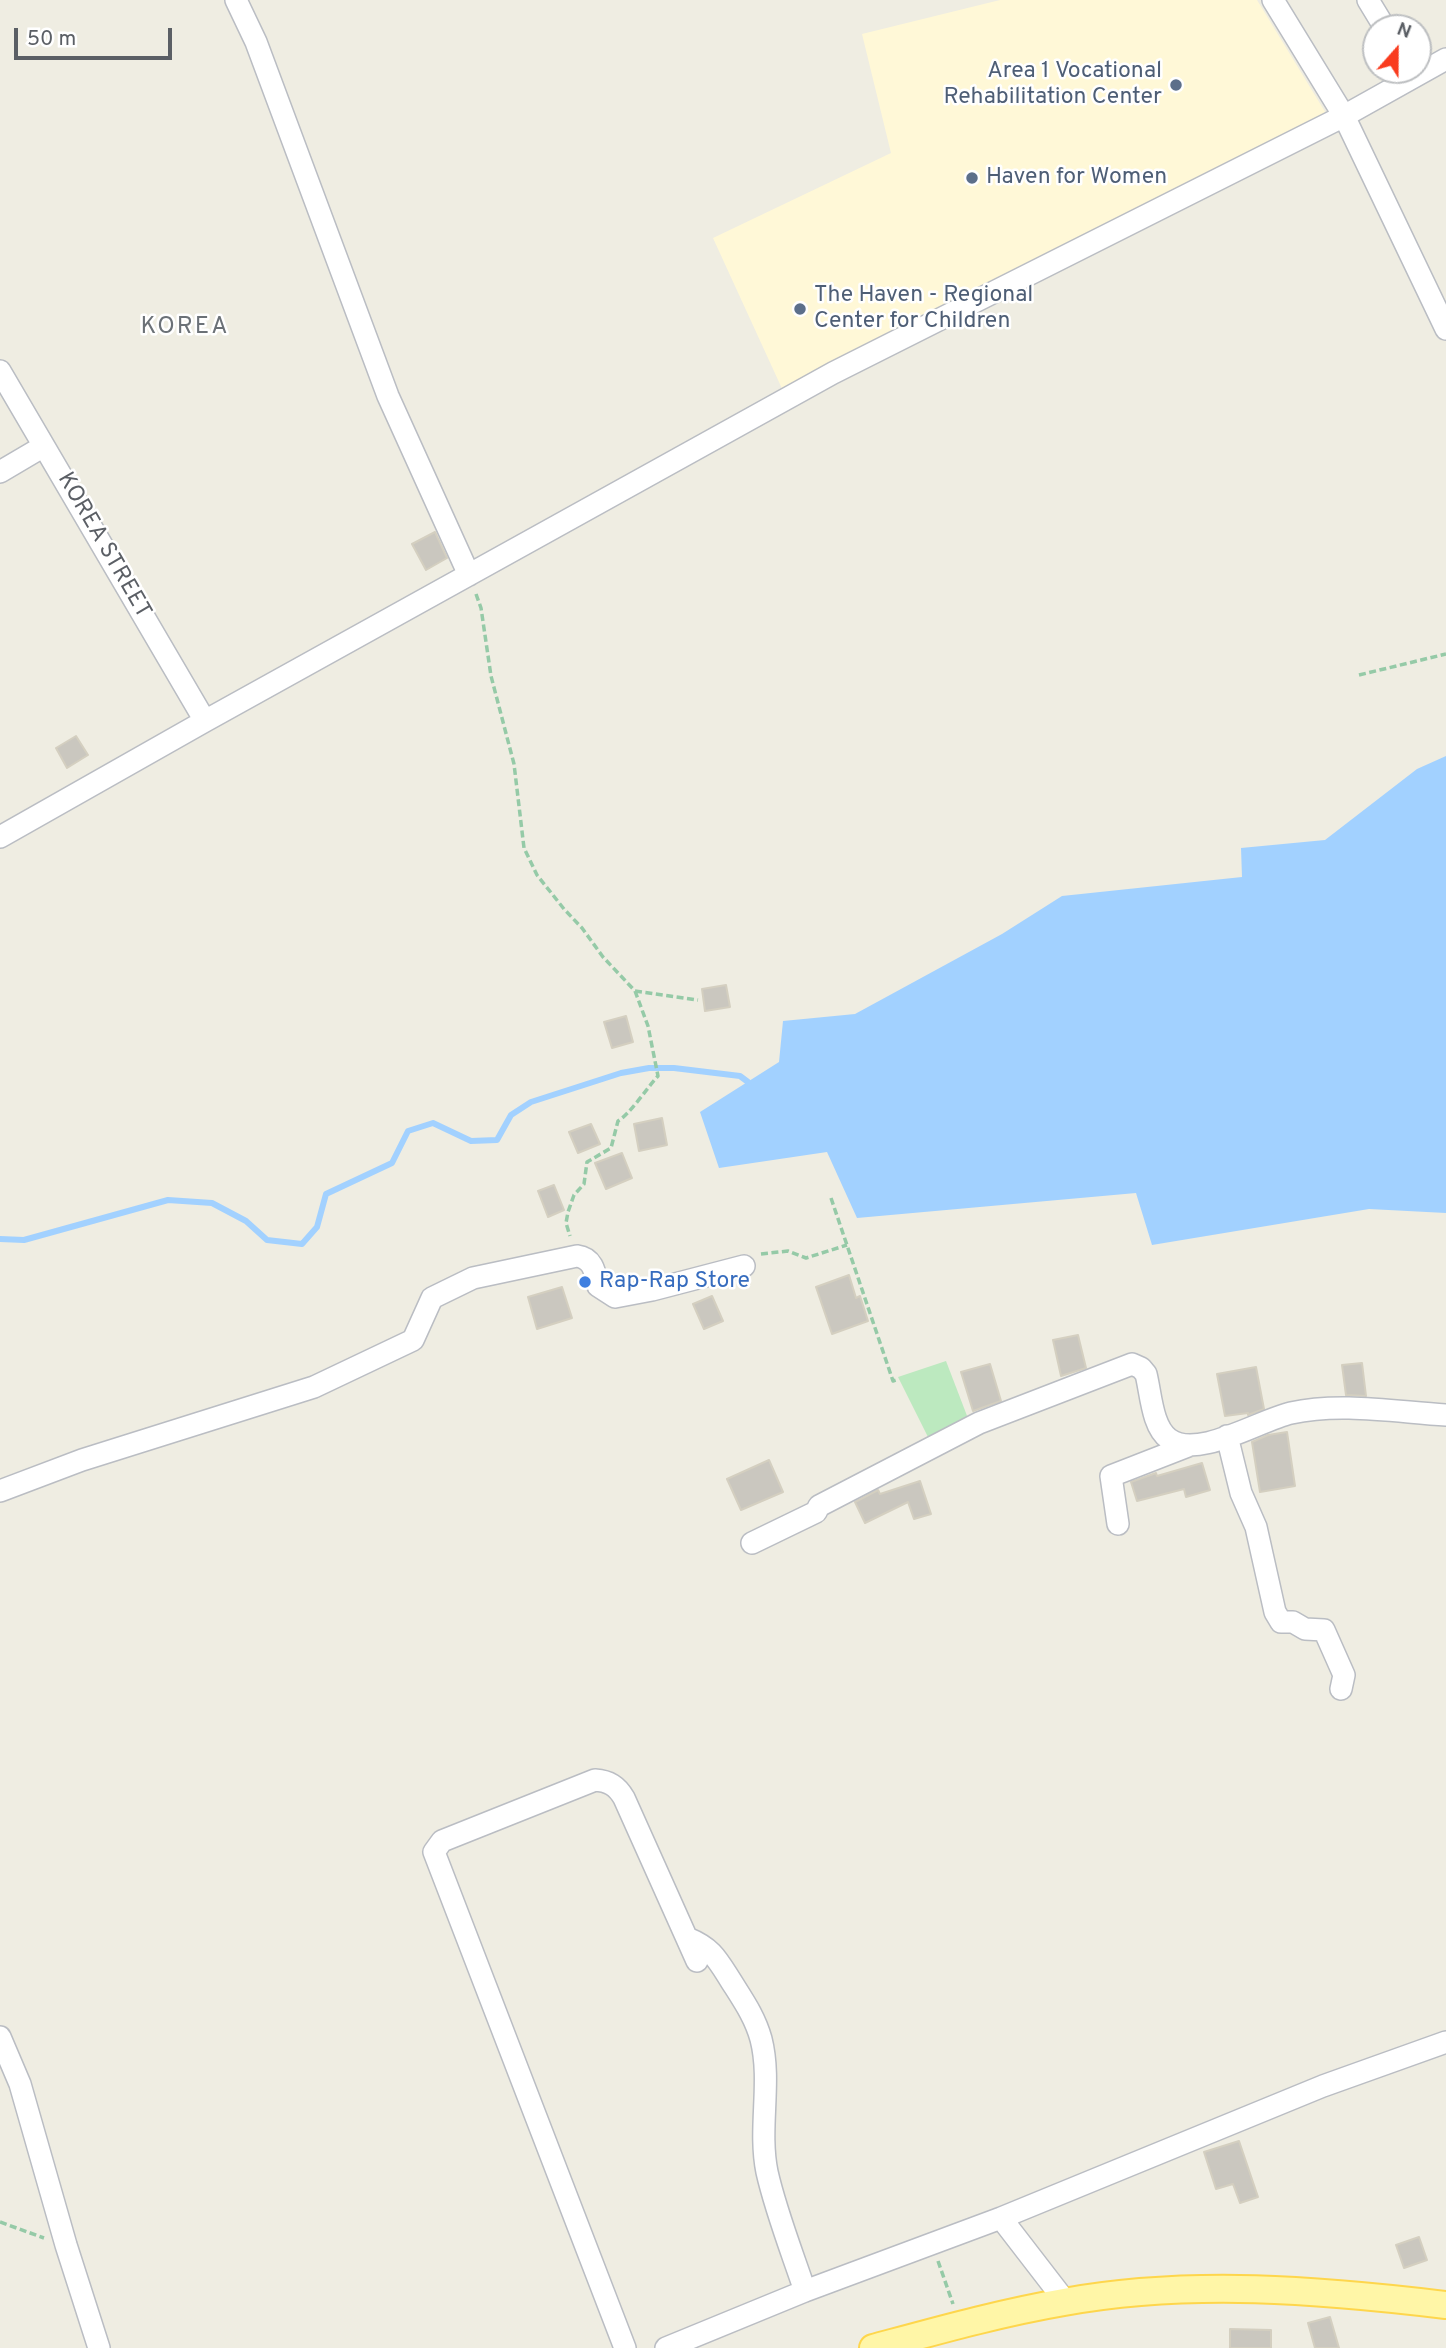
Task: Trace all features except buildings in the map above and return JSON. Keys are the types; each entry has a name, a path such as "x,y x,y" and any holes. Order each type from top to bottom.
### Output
{"main road":[{"path":"873,2348 1065,2301 1169,2290 1265,2289 1351,2294 1446,2305"}],"street":[{"path":"236,0 256,42 388,396 470,575"},
{"path":"1273,0 1344,116 1446,329"},
{"path":"0,837 834,373 1344,116 1395,84"},
{"name":"KOREA STREET","path":"0,371 205,721"},
{"path":"0,472 44,446"},
{"path":"0,1491 82,1460 314,1387 414,1340 432,1298 472,1278 577,1256 589,1260 598,1286 615,1297 744,1266"},
{"path":"752,1543 816,1512 819,1506 979,1423 1132,1364 1146,1374 1158,1425 1169,1439 1188,1446"},
{"path":"1118,1524 1111,1476 1188,1446 1227,1436 1291,1413 1339,1409 1446,1415"},
{"path":"1227,1436 1241,1493 1256,1527 1275,1612 1281,1622 1293,1622 1305,1629 1324,1630 1344,1675 1341,1689"},
{"path":"625,2348 434,1852 442,1841 595,1780 604,1780 619,1790 624,1798 697,1961"},
{"path":"687,1938 701,1944 715,1955 753,2016 761,2039 765,2063 762,2138 767,2173 805,2291"},
{"path":"0,2037 20,2084 99,2348"},
{"path":"666,2348 805,2291 1001,2218 1323,2086 1446,2042"},
{"path":"1001,2218 1065,2301"}],"path":[{"path":"470,575 481,608 491,676 514,764 524,848 537,875 603,957 635,990 648,1026 658,1076 626,1117 618,1121 611,1148 587,1162 584,1184 574,1195 566,1223 577,1256"},
{"path":"1359,675 1446,654"},
{"path":"635,990 698,1000"},
{"path":"831,1198 893,1381 899,1379"},
{"path":"744,1266 754,1255 788,1251 806,1258 847,1245"},
{"path":"0,2222 66,2245"},
{"path":"931,2244 961,2325"}],"shaded area":[{"path":"1000,0 1257,0 1327,115 784,393 713,238 891,153 862,34"}],"green space":[{"path":"946,1361 974,1434 936,1453 898,1377"}],"water":[{"path":"1446,756 1446,1213 1369,1209 1152,1245 1136,1193 857,1218 827,1152 719,1168 700,1112 779,1062 783,1021 855,1014 1002,934 1062,896 1242,877 1241,848 1325,840 1417,769"}],"waterway":[{"path":"0,1239 24,1240 168,1200 212,1203 246,1221 267,1240 302,1244 317,1227 326,1194 392,1163 408,1131 433,1123 471,1141 497,1140 511,1115 531,1102 621,1073 649,1068 674,1068 740,1076 748,1082"}],"place":[{"name":"Area 1 Vocational Rehabilitation Center","path":"1176,85"},
{"name":"Haven for Women","path":"972,178"},
{"name":"The Haven - Regional Center for Children","path":"800,309"},
{"name":"Rap-Rap Store","path":"585,1282"}],"district":[{"name":"KOREA","path":"185,328"}]}
